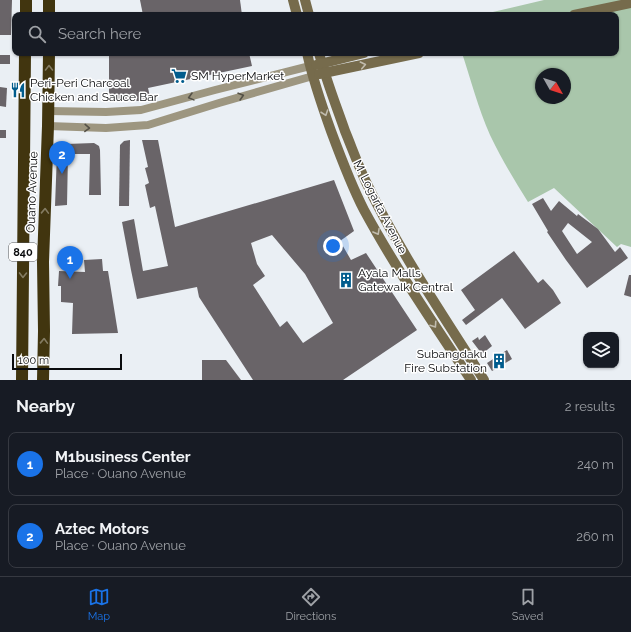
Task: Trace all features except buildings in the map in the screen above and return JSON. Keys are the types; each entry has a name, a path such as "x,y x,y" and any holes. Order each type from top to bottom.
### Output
{"highway":[{"path":"26,0 26,12"},
{"path":"49,0 49,12"},
{"name":"Ouano Avenue","path":"22,380 25,56"},
{"name":"Ouano Avenue","path":"43,380 43,262 49,111 49,56"}],"main road":[{"path":"293,0 296,12"},
{"path":"305,0 308,12"},
{"path":"588,12 631,3"},
{"name":"M. Logarta Avenue","path":"308,56 324,111 341,158 364,209 412,291 471,380"},
{"path":"311,71 322,63 351,56"},
{"path":"322,63 390,56"},
{"name":"M. Logarta Avenue","path":"322,63 341,120 366,181 417,276 484,380"},
{"path":"353,186 366,181"}],"street":[{"path":"49,111 106,112 142,110 215,90 311,71"},
{"path":"48,126 106,128 148,125 219,103 311,71"},
{"path":"215,90 219,103"}],"green space":[{"path":"544,0 631,0 631,247 621,244 617,247 554,188 528,202 508,169 486,125 463,56 619,56 619,12 493,12"}],"place":[{"name":"SM HyperMarket","path":"179,76"},
{"name":"Peri-Peri Charcoal Chicken and Sauce Bar","path":"18,90"},
{"name":"Aztec Motors","path":"62,174"},
{"name":"M1business Center","path":"70,279"},
{"name":"Ayala Malls Gatewalk Central","path":"346,280"},
{"name":"Subangdaku Fire Substation","path":"499,361"}]}
